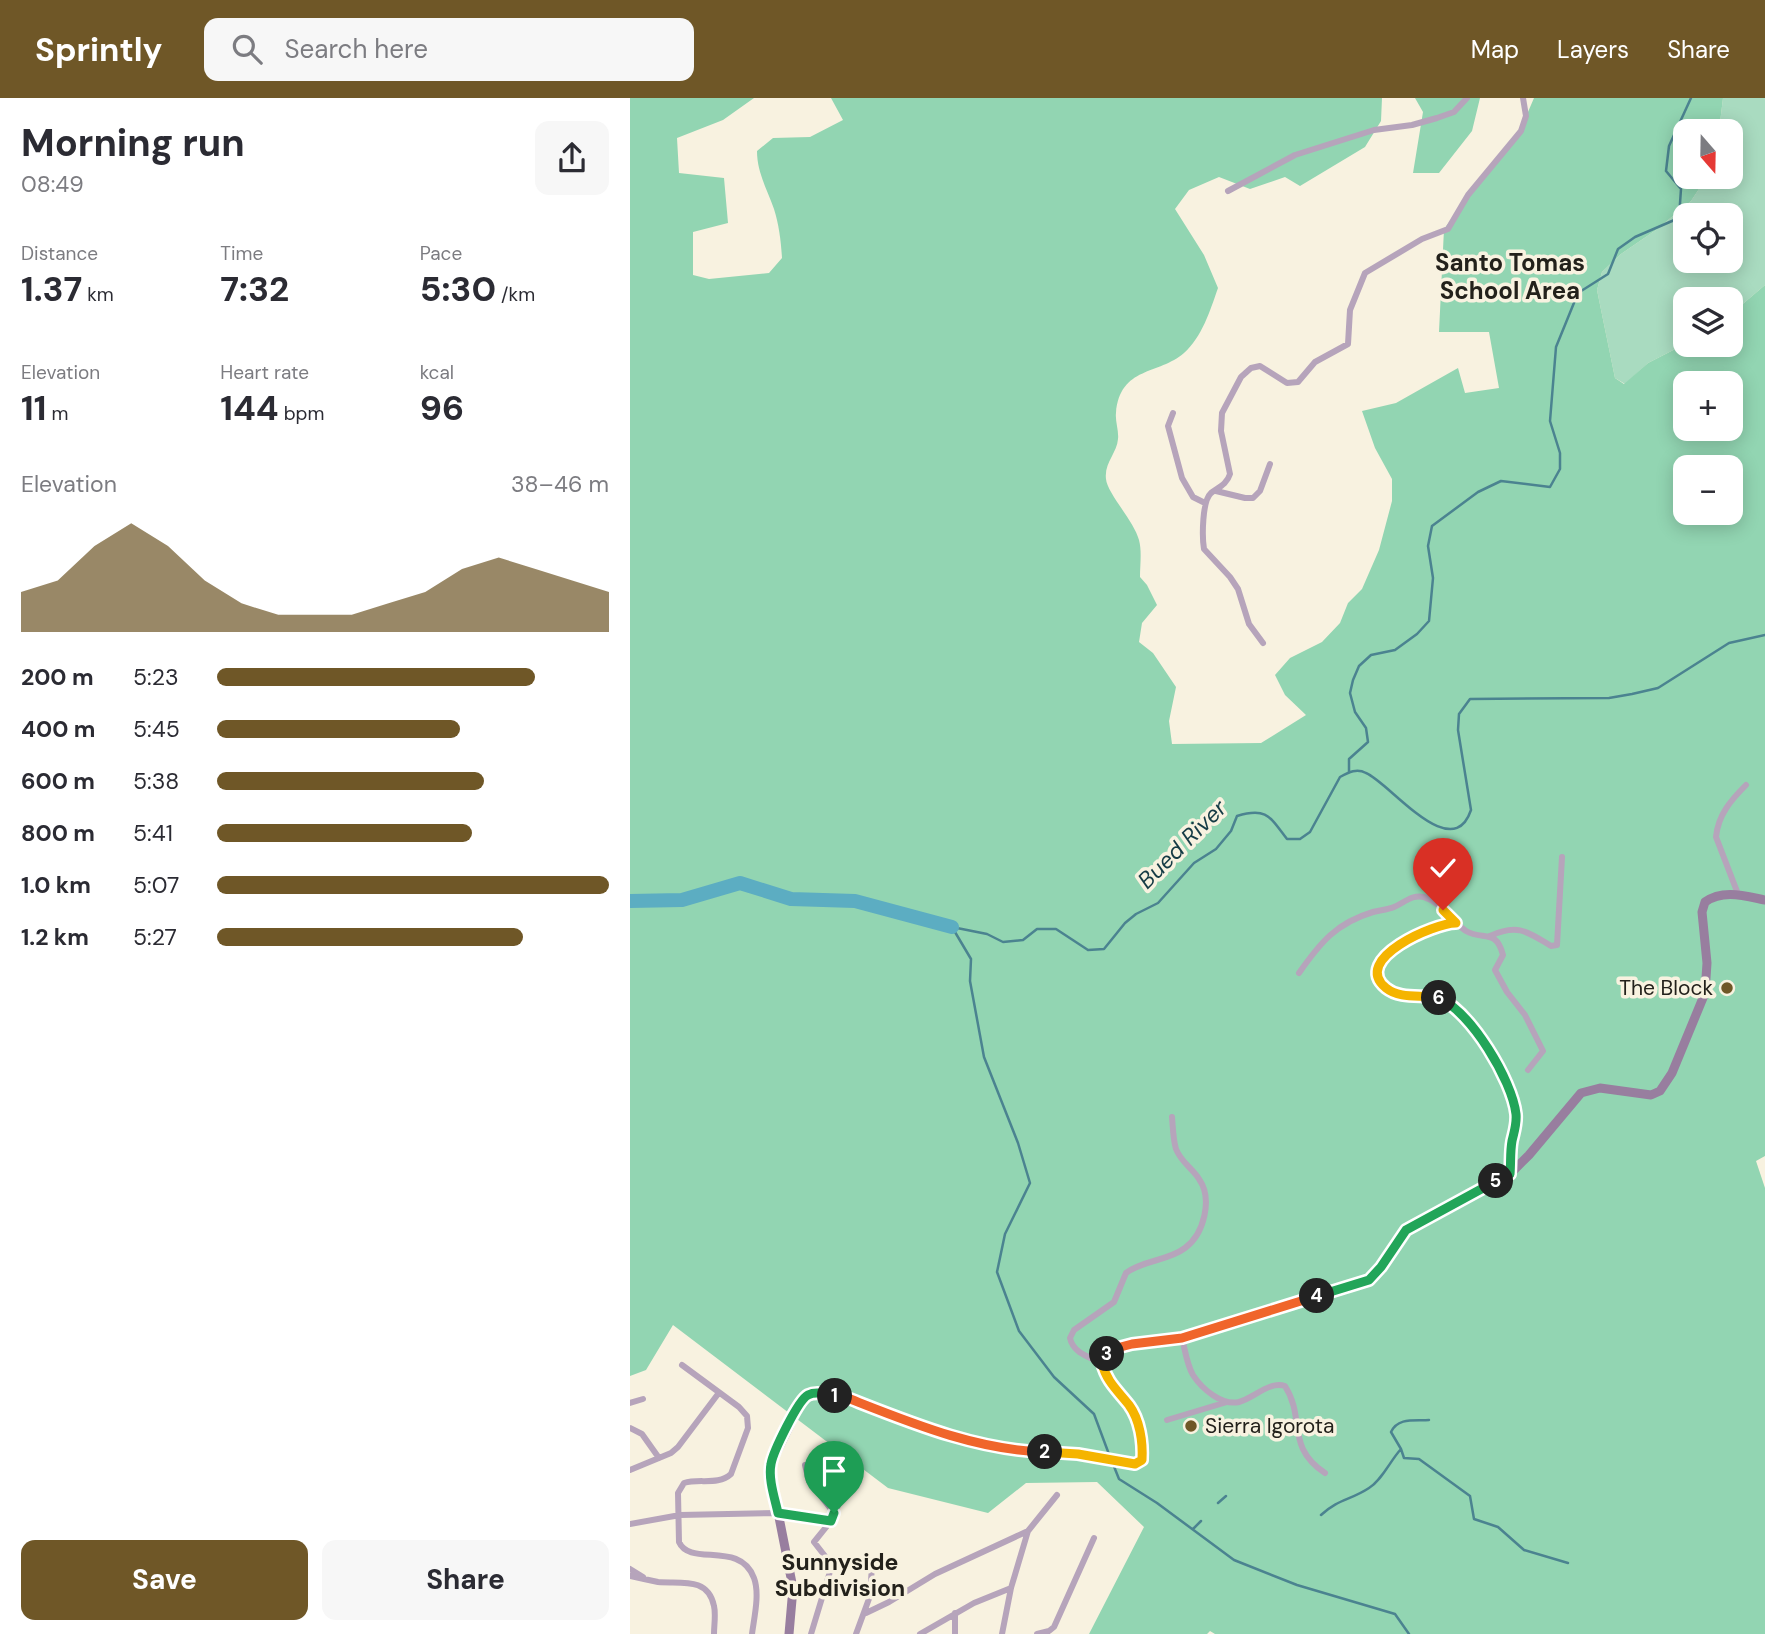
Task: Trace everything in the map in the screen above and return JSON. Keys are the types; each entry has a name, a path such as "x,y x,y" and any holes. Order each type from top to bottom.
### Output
{"main road":[{"path":"789,1634 793,1588 771,1464 802,1400 818,1393 845,1397 919,1426 1013,1450 1078,1454 1135,1464 1140,1462 1142,1442 1131,1408 1112,1386 1102,1363 1105,1356 1113,1349 1182,1338 1369,1280 1406,1230 1510,1174 1581,1093 1600,1088 1651,1095 1660,1091 1672,1073 1705,993 1707,963 1702,912 1705,902 1720,895 1738,894 1765,900"}],"street":[{"path":"1228,191 1304,152 1374,131 1437,118 1454,112 1467,98"},
{"path":"1263,643 1249,624 1238,589 1222,567 1204,550 1205,503 1209,494 1229,479 1230,474 1223,452 1222,413 1241,377 1251,368 1260,366 1287,383 1298,382 1315,362 1345,348 1349,341 1350,310 1365,273 1423,239 1448,229 1468,195 1521,131 1525,116 1523,98"},
{"path":"1173,413 1168,426 1182,478 1193,497 1205,503"},
{"path":"1216,491 1253,498 1260,491 1270,464"},
{"path":"1738,894 1716,837 1722,815 1746,785"},
{"path":"1299,973 1325,938 1337,929 1365,915 1395,907 1415,896 1432,901 1473,934 1490,936 1508,930 1524,930 1551,946 1557,945 1562,857"},
{"path":"1456,923 1443,924 1392,949 1379,963 1378,973 1381,982 1395,993 1436,997 1447,1002 1464,1018 1490,1052 1506,1080 1516,1113 1510,1174"},
{"path":"1490,936 1500,945 1503,955 1495,970 1507,992 1525,1015 1543,1051 1528,1070"},
{"path":"1102,1363 1076,1350 1070,1338 1074,1331 1114,1302 1129,1270 1180,1251 1194,1239 1202,1223 1204,1189 1197,1175 1187,1167 1176,1150 1172,1117"},
{"path":"1182,1338 1193,1375 1204,1387 1227,1402"},
{"path":"682,1365 739,1407 747,1416 748,1428 731,1474 720,1481 692,1480 680,1488 679,1542 686,1552 722,1554 745,1565 751,1572 756,1585 752,1634"},
{"path":"1167,1420 1227,1402 1238,1402 1277,1384 1285,1386 1294,1405 1297,1436 1303,1452 1313,1465 1325,1473"},
{"path":"630,1470 671,1453 678,1447 718,1394"},
{"path":"630,1403 643,1399"},
{"path":"630,1428 642,1434 659,1458"},
{"path":"811,1634 832,1565 814,1542 831,1521 844,1492 838,1462"},
{"path":"805,1465 809,1482 834,1513"},
{"path":"1002,1634 1011,1588 1028,1531 1057,1495"},
{"path":"630,1524 680,1515 778,1513 831,1521"},
{"path":"866,1613 890,1602 935,1574 1028,1531"},
{"path":"1037,1634 1049,1632 1054,1626 1094,1538"},
{"path":"856,1634 866,1613 870,1596 872,1566"},
{"path":"630,1569 647,1579"},
{"path":"630,1576 660,1582 700,1585 714,1606 714,1634"},
{"path":"920,1634 984,1598 1011,1588"},
{"path":"955,1613 955,1634"}],"green space":[{"path":"630,98 754,98 723,120 677,138 679,173 724,178 728,223 693,232 693,275 709,279 769,273 782,258 777,221 757,159 757,151 773,138 810,137 843,120 831,98 1382,98 1381,121 1365,147 1300,186 1285,177 1250,189 1219,177 1189,190 1175,209 1204,255 1218,288 1205,323 1190,347 1174,360 1142,374 1125,387 1116,413 1117,444 1106,473 1107,485 1136,532 1140,549 1140,577 1157,605 1142,623 1139,642 1153,653 1176,687 1169,721 1172,744 1261,743 1306,715 1285,695 1275,675 1290,658 1322,642 1340,623 1348,603 1362,589 1379,550 1392,501 1392,479 1375,448 1362,411 1396,403 1458,368 1465,393 1499,388 1489,332 1439,332 1444,229 1522,126 1534,98 1723,98 1720,119 1673,119 1673,189 1699,189 1689,203 1673,203 1673,216 1621,254 1602,272 1597,290 1615,378 1624,384 1648,363 1673,350 1673,357 1743,357 1743,304 1765,285 1765,1156 1756,1161 1765,1188 1765,1634 1215,1634 1210,1631 1207,1634 1089,1634 1144,1527 1097,1482 1026,1483 988,1513 888,1488 673,1325 646,1370 630,1376"},
{"path":"1415,98 1480,98 1472,131 1439,173 1413,173 1423,112"},
{"path":"1723,98 1765,98 1765,285 1743,304 1743,287 1673,287 1673,350 1648,363 1625,384 1615,378 1597,290 1602,272 1621,254 1673,216 1673,273 1743,273 1743,203 1689,203 1699,189 1743,189 1743,119 1720,119"}],"waterway":[{"path":"1349,772 1349,759 1368,742 1366,728 1355,712 1350,693 1359,666 1371,655 1395,650 1417,634 1429,621 1433,578 1428,546 1432,526 1478,492 1501,481 1550,487 1560,469 1560,453 1550,421 1556,347 1578,293 1608,274 1618,249 1635,237 1679,218 1681,189 1666,171 1669,146 1691,98"},
{"name":"Bued River","path":"952,927 987,934 1003,942 1023,940 1037,929 1056,929 1088,950 1104,949 1125,923 1158,903 1194,863 1216,849 1231,831 1237,816 1262,814 1272,820 1287,839 1300,839 1310,832 1340,777 1353,771 1363,772 1376,779 1420,816 1435,825 1450,829 1462,825 1471,810 1458,730 1459,714 1470,699 1609,698 1632,694 1658,688 1729,643 1765,635"},
{"name":"Bued River","path":"630,901 682,900 740,883 791,899 855,901 952,927"},
{"path":"952,927 971,959 970,981 984,1057 1018,1143 1030,1183 1005,1234 997,1272 1019,1331 1054,1377 1094,1414 1110,1457"},
{"path":"1321,1515 1369,1488 1378,1480 1401,1449 1391,1432 1394,1427 1407,1421 1429,1420"},
{"path":"1401,1449 1404,1458 1419,1459 1470,1496 1474,1519 1498,1527 1524,1550 1568,1563"},
{"path":"1113,1464 1119,1479 1157,1503 1234,1560 1297,1585 1395,1614 1409,1634"},
{"path":"1218,1503 1226,1496"},
{"path":"1193,1529 1201,1521"}],"place":[{"name":"The Block","path":"1727,988"},
{"name":"Sierra Igorota","path":"1191,1426"}],"district":[{"name":"Santo Tomas School Area","path":"1510,276"},
{"name":"Sunnyside Subdivision","path":"840,1575"}],"route":[{"path":"834,1513 831,1521 778,1513 771,1464 802,1400 809,1395 818,1393 845,1397 919,1426 981,1444 1029,1452 1078,1454 1138,1464 1142,1460 1142,1442 1137,1421 1131,1408 1112,1386 1102,1363 1113,1349 1182,1338 1369,1280 1406,1230 1510,1174 1516,1113 1506,1080 1490,1052 1457,1010 1447,1002 1436,997 1395,993 1386,988 1378,973 1379,963 1392,949 1443,924 1456,923 1443,910"}]}
